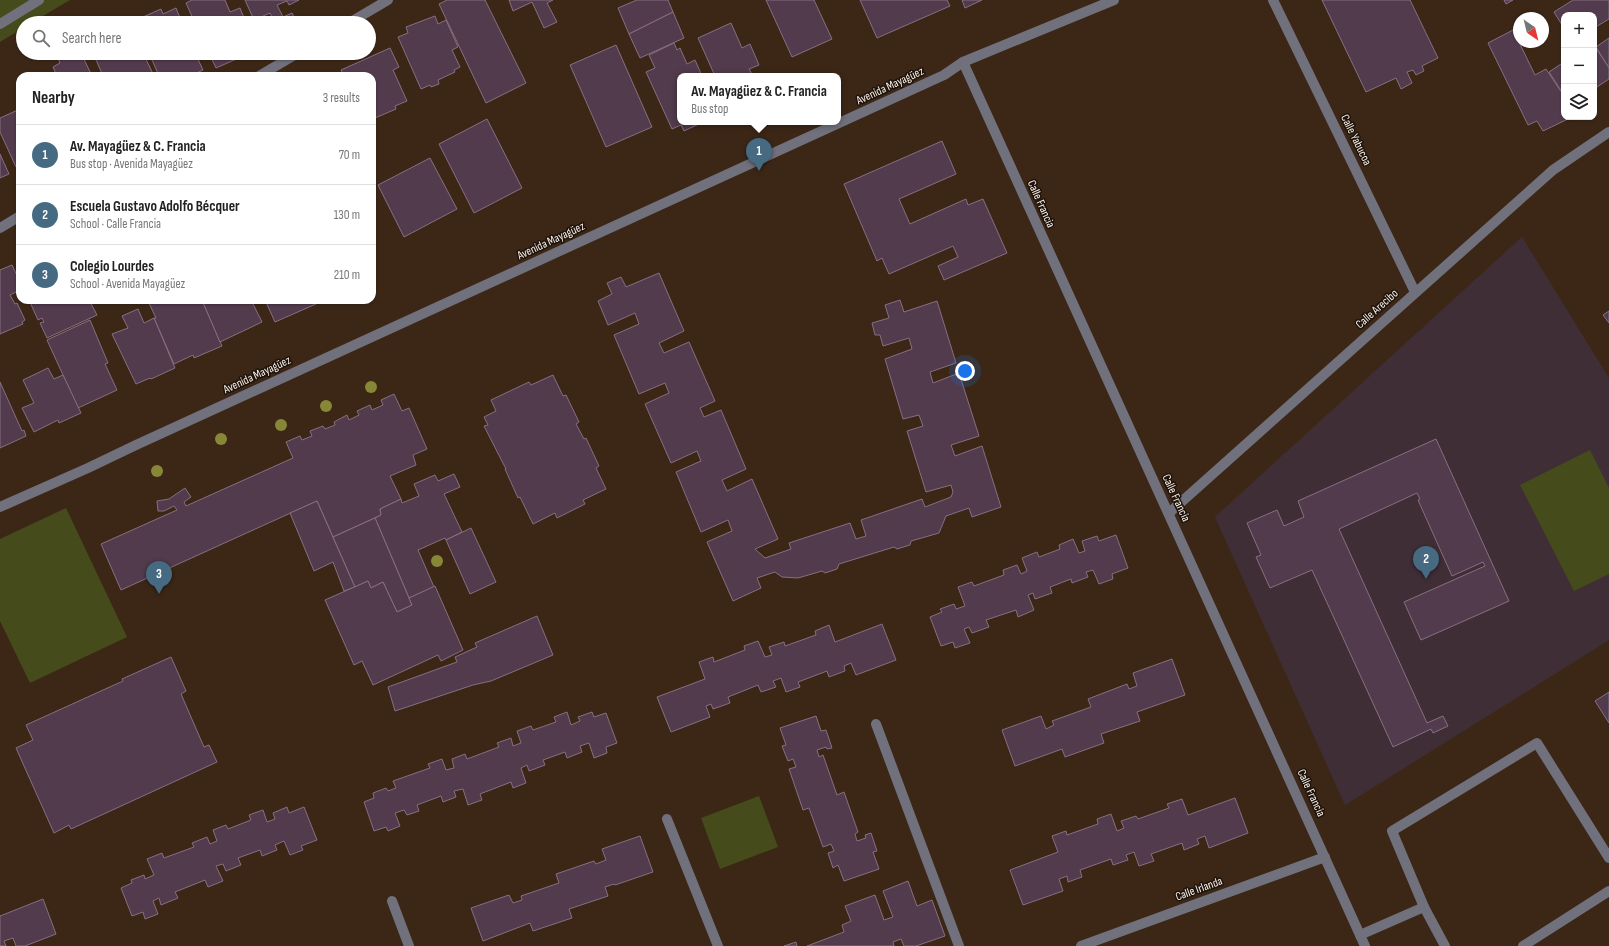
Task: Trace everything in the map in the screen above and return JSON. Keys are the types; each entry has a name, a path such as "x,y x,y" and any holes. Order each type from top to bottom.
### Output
{"street":[{"path":"0,24 38,0"},
{"path":"361,16 388,0"},
{"name":"Avenida Mayagüez","path":"841,122 944,75 963,62 1114,0"},
{"name":"Calle Yabucoa","path":"1273,0 1415,292"},
{"path":"266,72 286,60"},
{"name":"Calle Francia","path":"963,62 1112,393 1169,513 1365,946"},
{"name":"Avenida Mayagüez","path":"0,507 835,125"},
{"name":"Calle Arecibo","path":"1169,513 1552,170 1609,132"},
{"path":"0,228 16,218"},
{"path":"876,724 959,946"},
{"path":"1445,946 1424,906 1392,831 1537,743 1609,858"},
{"path":"667,819 718,946"},
{"name":"Calle Irlanda","path":"1081,946 1325,857"},
{"path":"1523,946 1609,891"},
{"path":"392,901 409,946"},
{"path":"1360,935 1424,906"}],"shaded area":[{"path":"1522,237 1609,378 1609,640 1345,805 1215,517"}],"green space":[{"path":"0,0 70,0 43,16 16,16 16,32 0,42"},
{"path":"1590,450 1609,488 1609,574 1574,591 1520,485"},
{"path":"66,508 127,637 30,683 0,621 0,539"},
{"path":"759,796 778,847 720,869 701,818"}],"building":[{"path":"192,0 225,0 230,12 240,8 243,16 192,16 186,3"},
{"path":"245,0 299,0 289,5 287,1 277,5 282,16 272,16 270,13 263,16 252,16"},
{"path":"447,0 485,0 526,83 486,103 439,4"},
{"path":"509,0 553,0 547,3 557,22 544,28 532,2 513,11"},
{"path":"637,0 668,0 673,12 629,34 618,8"},
{"path":"766,0 814,0 832,39 792,57"},
{"path":"860,0 947,0 950,6 877,38"},
{"path":"962,0 982,0 965,8"},
{"path":"1322,0 1410,0 1438,58 1422,66 1424,71 1416,75 1413,70 1407,72 1412,83 1401,89 1396,78 1366,92"},
{"path":"1504,0 1513,0 1506,4"},
{"path":"1573,0 1609,0 1609,19 1597,26 1597,12 1561,12 1561,23 1554,12"},
{"path":"176,8 179,16 145,16 161,9 163,14"},
{"path":"673,12 684,38 640,58 629,34"},
{"path":"292,13 294,16 285,16"},
{"path":"435,16 438,24 446,20 458,47 452,50 460,67 454,70 455,72 438,80 439,84 431,87 430,85 421,89 398,37 408,33 406,27"},
{"path":"731,23 742,48 750,44 759,65 749,69 751,73 714,73 698,38"},
{"path":"1513,30 1513,48 1522,48 1535,75 1546,69 1561,92 1561,120 1566,120 1543,131 1537,121 1528,125 1488,43"},
{"path":"1609,38 1609,68 1597,49 1597,46"},
{"path":"674,43 677,50 680,48 687,64 695,60 701,73 677,73 677,125 681,125 672,129 646,72 655,68 649,55"},
{"path":"616,45 652,127 606,147 570,65"},
{"path":"390,48 399,67 393,70 407,101 395,106 396,109 376,118 376,72 342,72 341,70 363,60 376,60 376,54"},
{"path":"1597,50 1609,68 1609,79 1597,87"},
{"path":"59,60 84,60 90,72 55,72 53,67 60,63"},
{"path":"96,60 146,60 152,72 101,72"},
{"path":"152,60 198,60 203,70 199,72 157,72"},
{"path":"212,60 234,60 216,68"},
{"path":"1561,64 1561,90 1549,72"},
{"path":"16,111 16,167 0,132 0,118"},
{"path":"487,119 522,188 474,213 439,144"},
{"path":"681,125 697,125 684,131"},
{"path":"942,141 956,174 899,199 910,224 966,199 968,205 983,199 1007,253 944,280 938,266 958,257 953,246 889,274 882,258 877,261 844,184"},
{"path":"0,154 9,174 0,178"},
{"path":"430,158 457,209 404,237 378,185"},
{"path":"12,265 16,274 16,292 10,295 15,304 17,304 25,320 22,322 23,324 0,334 0,270"},
{"path":"659,273 684,331 659,343 664,353 689,342 715,401 700,408 704,417 721,410 746,469 722,480 727,491 752,479 778,539 755,549 765,558 791,549 789,543 850,523 856,539 866,536 861,520 922,499 925,507 951,497 953,492 951,485 926,492 907,431 923,426 919,415 903,419 885,359 912,349 909,338 883,346 880,335 875,335 872,323 889,318 885,305 900,300 904,312 937,301 956,363 930,372 933,383 959,373 979,436 951,445 955,456 982,446 1001,507 972,517 969,508 946,516 939,533 911,541 910,545 897,549 894,547 839,564 837,569 825,573 822,571 798,578 782,577 775,572 757,578 761,588 733,601 707,542 732,531 728,520 701,532 676,472 701,461 697,451 671,463 645,404 669,393 665,383 639,394 614,335 639,324 635,313 608,325 598,301 612,294 607,283 621,277 626,287"},
{"path":"31,304 91,304 97,315 47,338 40,323 44,322 42,318 38,320"},
{"path":"149,304 204,304 222,346 194,358 193,355 174,364 154,318 156,318"},
{"path":"204,304 253,304 262,322 220,342"},
{"path":"267,304 316,304 275,322"},
{"path":"138,309 144,323 154,318 175,368 136,384 112,334 128,328 122,316"},
{"path":"1609,311 1609,323 1603,315"},
{"path":"90,320 108,363 105,364 117,390 78,408 47,340"},
{"path":"48,368 54,379 63,375 81,413 59,423 58,420 34,432 22,408 34,403 23,380"},
{"path":"553,375 563,396 566,395 579,422 576,424 584,439 586,438 599,466 596,468 606,489 583,500 585,504 557,518 555,513 533,524 520,497 518,498 506,469 484,426 488,425 484,417 496,411 491,400 529,382 531,385"},
{"path":"0,382 22,431 24,430 26,436 0,448"},
{"path":"394,394 402,411 409,408 427,449 413,455 416,465 390,476 401,499 380,509 381,515 333,537 317,501 121,590 101,544 177,510 174,506 164,511 158,511 157,501 169,499 185,488 191,497 184,502 186,506 293,458 286,442 300,436 302,440 312,436 310,431 323,426 325,429 335,425 334,422 347,415 349,420 359,415 357,411 370,405 372,410 383,405 381,400"},
{"path":"1436,439 1509,601 1421,640 1404,602 1485,566 1483,562 1452,576 1418,500 1420,499 1417,493 1339,529 1427,723 1443,716 1448,726 1433,733 1431,729 1393,747 1312,570 1270,588 1256,557 1261,555 1247,523 1277,510 1284,526 1304,517 1298,501"},
{"path":"454,474 460,487 444,494 462,532 446,540 445,538 418,550 434,587 409,598 375,518 381,515 380,509 401,499 402,503 419,496 414,484 435,475 438,481"},
{"path":"317,501 355,587 344,591 333,562 314,571 290,513"},
{"path":"375,518 412,605 397,612 383,582 371,588 368,581 355,587 333,537"},
{"path":"471,528 496,582 470,594 446,540"},
{"path":"1116,535 1128,568 1112,574 1113,579 1099,584 1093,570 1086,572 1088,577 1072,583 1071,579 1050,587 1052,593 1035,599 1033,593 1028,595 1034,610 1018,617 1016,610 986,620 989,627 972,633 969,627 964,629 970,643 955,648 953,642 941,646 930,617 942,612 940,609 954,604 956,609 965,606 958,587 972,582 974,586 1004,575 1003,570 1017,565 1021,574 1027,571 1022,558 1037,552 1039,557 1060,549 1059,545 1073,539 1079,553 1085,551 1082,541 1097,536 1099,541"},
{"path":"368,581 371,588 383,582 397,612 412,605 409,598 435,586 463,650 441,661 438,655 373,685 362,661 354,665 325,600"},
{"path":"537,616 553,655 491,681 473,685 395,711 388,687 457,662 455,657 477,647 475,643"},
{"path":"882,624 896,660 856,675 851,663 844,666 845,671 829,677 827,671 798,682 800,687 786,692 781,678 773,681 776,687 761,692 758,685 728,697 730,703 713,709 711,704 706,706 710,717 671,732 657,697 705,679 699,662 713,657 714,662 745,650 744,646 758,641 765,657 772,655 769,647 784,642 785,646 816,635 815,631 829,625 835,642"},
{"path":"171,657 186,691 181,694 204,747 209,745 217,762 71,829 69,825 54,833 16,748 33,740 26,725 123,681 122,679"},
{"path":"1172,659 1185,695 1137,712 1140,721 1101,734 1104,743 1065,757 1062,749 1015,766 1002,730 1041,716 1046,729 1054,725 1052,721 1091,707 1088,699 1127,684 1129,689 1137,686 1133,673"},
{"path":"1609,692 1609,723 1595,701"},
{"path":"567,712 571,725 580,721 578,717 592,712 594,717 606,713 617,743 606,747 607,753 594,758 589,743 580,746 582,752 567,758 565,752 543,760 545,765 529,771 527,765 521,768 526,783 513,788 511,782 480,794 482,800 468,805 463,789 454,791 456,797 443,802 441,796 417,805 419,811 407,815 404,810 395,813 400,826 388,831 386,827 374,831 364,802 374,798 373,793 386,788 388,791 396,788 393,781 430,768 428,764 442,759 446,770 454,768 452,759 465,754 467,759 499,747 497,743 511,738 513,746 521,743 517,731 531,726 533,730 556,722 554,717"},
{"path":"816,716 821,731 826,730 832,748 827,749 826,747 817,750 819,757 823,755 837,795 844,792 858,832 855,834 857,841 866,838 865,835 871,833 877,851 873,852 879,869 844,881 838,865 833,868 828,853 834,851 831,844 823,847 809,808 803,810 789,769 796,767 793,759 788,761 782,746 786,745 780,728"},
{"path":"1235,798 1248,833 1209,848 1205,836 1197,839 1199,844 1184,850 1182,843 1151,854 1154,861 1139,866 1134,852 1126,855 1128,860 1113,865 1111,859 1080,870 1082,877 1068,882 1067,876 1059,879 1063,891 1023,905 1010,870 1058,852 1052,836 1066,831 1067,835 1098,824 1097,819 1111,814 1117,831 1124,828 1121,821 1136,816 1138,819 1169,808 1167,804 1182,799 1188,815"},
{"path":"287,807 289,813 304,807 317,840 301,846 303,850 290,855 284,841 275,845 277,850 262,856 260,850 238,858 241,865 226,871 223,864 216,866 223,881 208,887 205,880 175,892 178,898 161,905 159,898 153,901 158,914 145,919 143,912 132,916 121,888 132,883 131,880 144,875 145,879 154,875 147,859 162,853 164,858 194,847 192,843 207,837 210,844 217,841 213,830 226,825 228,829 251,820 249,815 263,810 267,822 275,819 273,813"},
{"path":"640,836 653,872 605,887 608,896 569,909 572,918 533,931 530,923 483,941 471,908 509,895 513,903 522,900 521,896 559,883 556,874 594,861 596,864 606,860 602,849"},
{"path":"908,881 917,906 932,900 945,936 916,946 904,946 901,939 893,942 894,946 807,946 844,932 842,925 851,921 845,906 875,895 884,920 893,917 883,891"},
{"path":"43,899 56,934 25,946 16,946 13,938 4,941 6,946 0,946 0,916"},
{"path":"796,942 797,946 784,946"}],"place":[{"name":"Av. Mayagüez & C. Francia","path":"759,171"},
{"name":"Escuela Gustavo Adolfo Bécquer","path":"1426,579"},
{"name":"Colegio Lourdes","path":"159,594"}]}
